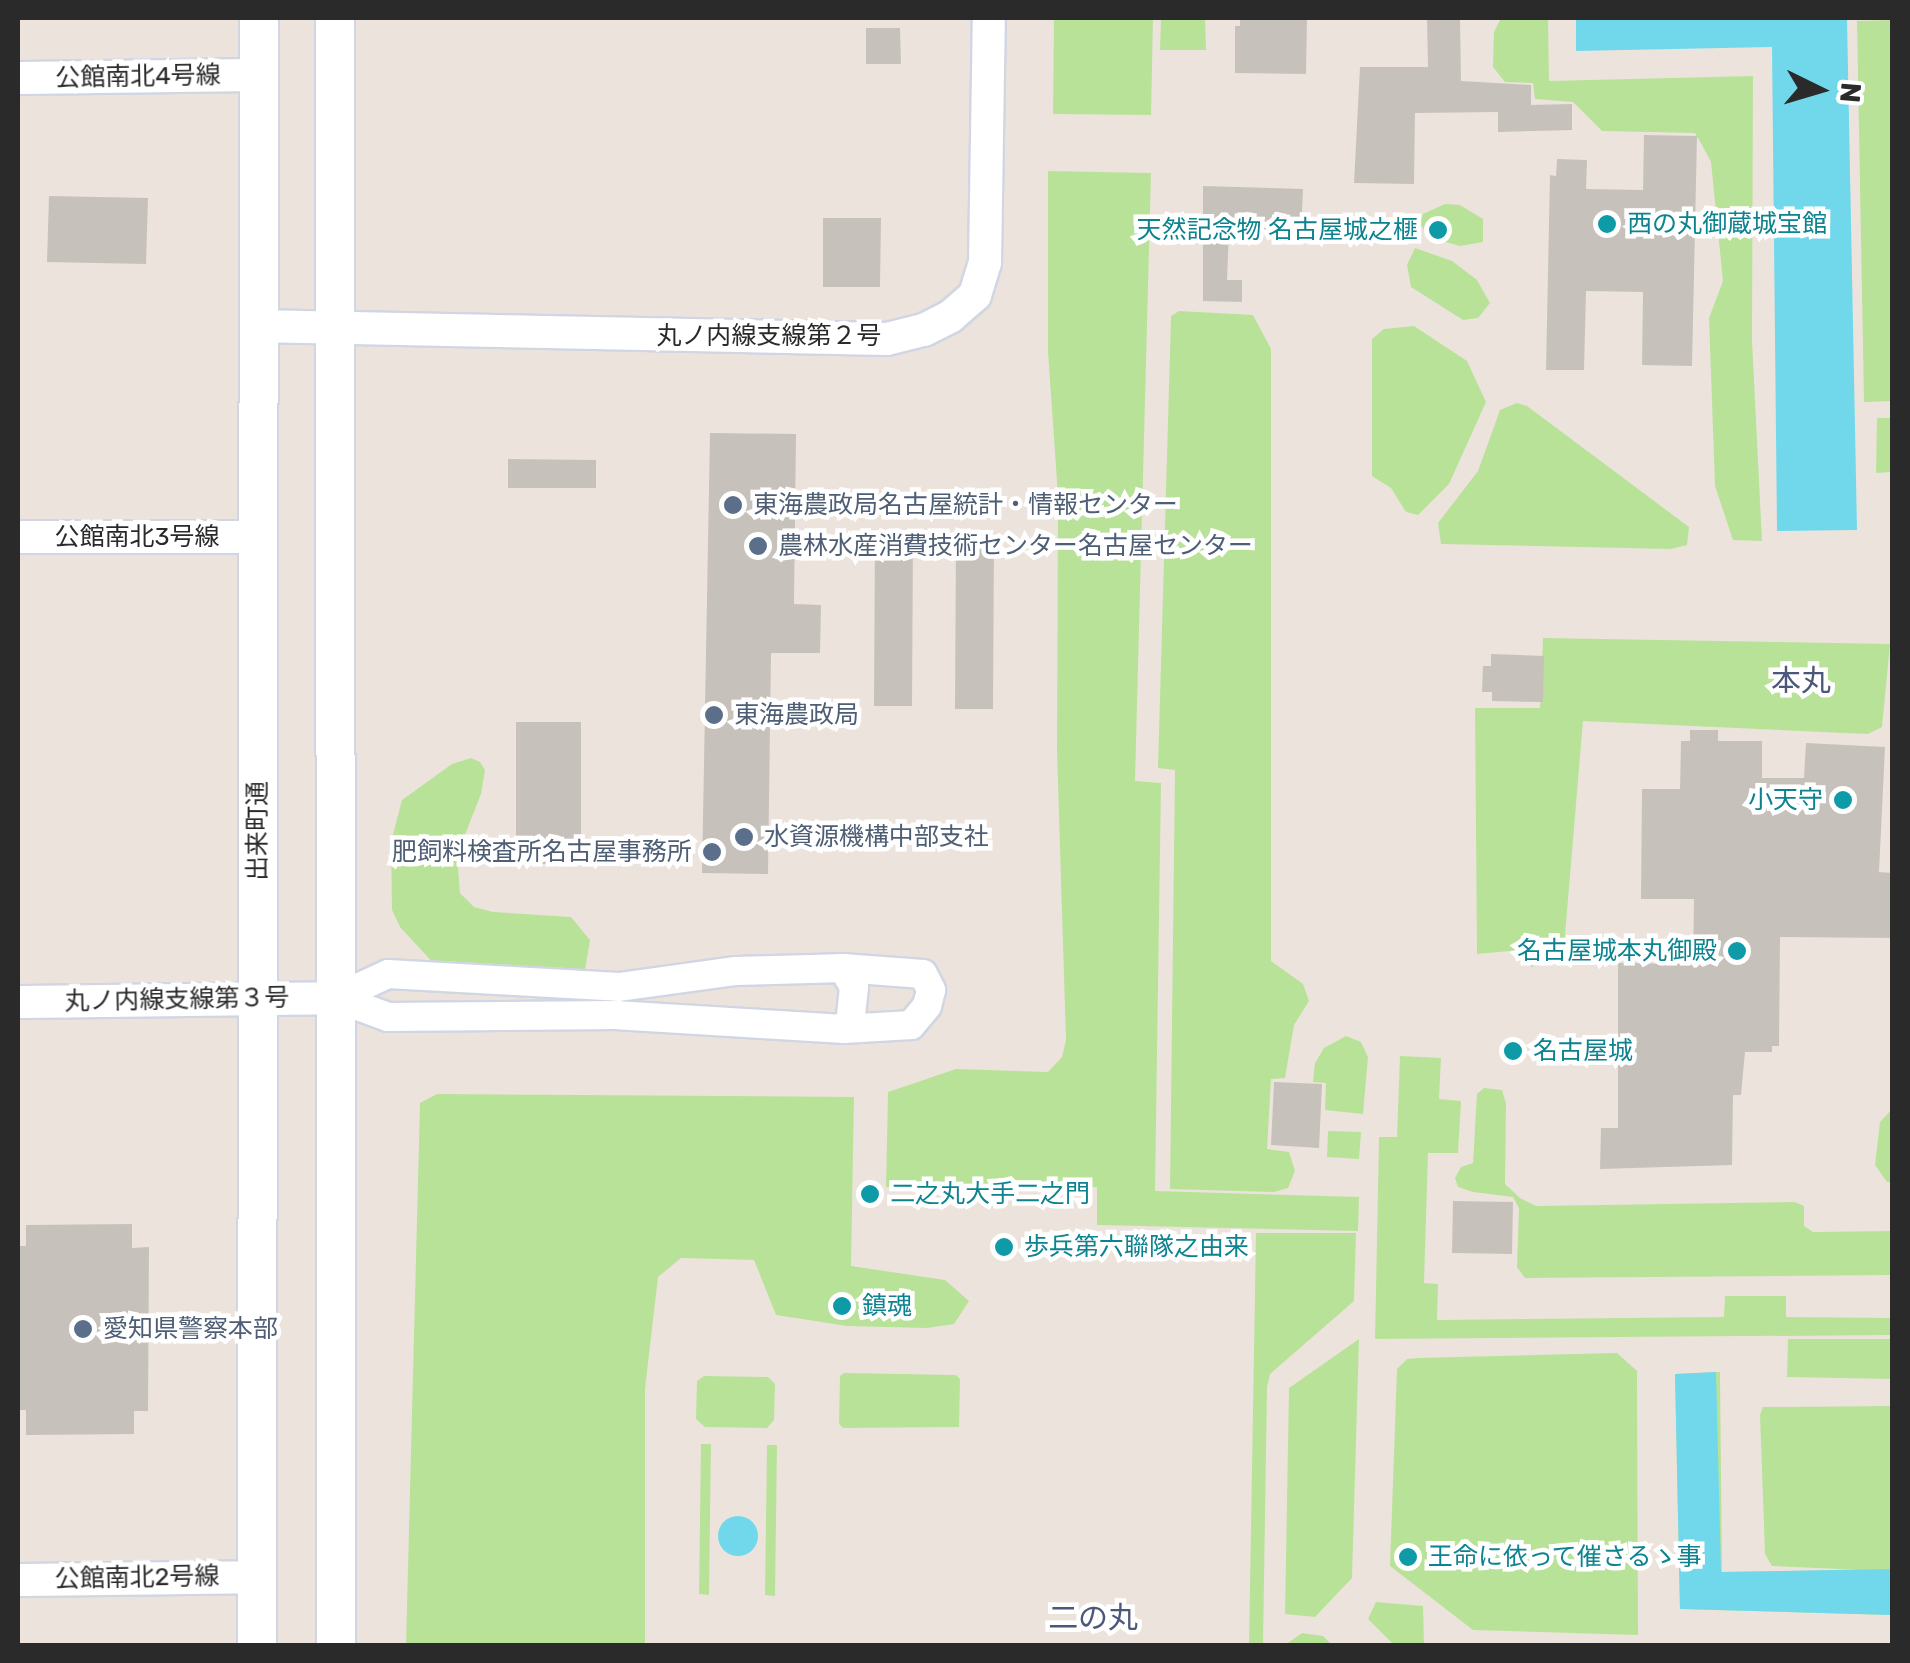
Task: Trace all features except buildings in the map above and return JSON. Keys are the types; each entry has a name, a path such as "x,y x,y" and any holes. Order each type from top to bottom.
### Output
{"main road":[{"name":"出来町通","path":"257,1646 259,18"},
{"path":"336,18 332,329 336,1646"}],"street":[{"name":"丸ノ内線支線第２号","path":"256,326 887,338 924,330 951,316 975,294 985,263 988,18"},
{"name":"公館南北4号線","path":"18,78 258,76"},
{"name":"公館南北3号線","path":"18,538 257,537"},
{"path":"842,968 923,974 932,990 927,1006 911,1024 844,1028 618,1015 388,1018 336,998 388,974 619,987 736,971 842,968"},
{"path":"842,968 854,987 851,1018 844,1028"},
{"name":"丸ノ内線支線第３号","path":"18,1002 336,998"},
{"name":"公館南北2号線","path":"18,1580 257,1576"}],"green space":[{"path":"1054,18 1153,18 1151,115 1053,114"},
{"path":"1161,18 1205,18 1206,50 1160,50"},
{"path":"1501,18 1548,18 1549,81 1753,76 1752,340 1762,541 1733,540 1715,486 1709,318 1723,281 1711,162 1695,133 1602,131 1573,102 1535,99 1533,83 1505,82 1493,67 1494,32"},
{"path":"1892,20 1892,401 1864,402 1857,21"},
{"path":"1048,171 1151,173 1135,781 1161,783 1155,1191 1359,1197 1358,1231 1097,1225 1097,1187 886,1187 888,1092 956,1069 1048,1072 1062,1057 1066,1040 1057,751 1058,496 1048,352"},
{"path":"1445,204 1460,205 1483,219 1483,242 1460,246 1428,237 1420,223 1423,214"},
{"path":"1415,248 1452,261 1477,280 1490,303 1478,318 1463,320 1411,287 1407,265"},
{"path":"1179,311 1253,315 1271,349 1271,961 1303,984 1309,1001 1294,1025 1285,1078 1271,1079 1267,1149 1289,1152 1295,1171 1288,1188 1274,1192 1170,1189 1175,770 1158,768 1171,316"},
{"path":"1414,326 1467,361 1486,402 1449,484 1418,515 1406,512 1391,488 1372,476 1372,339 1384,329"},
{"path":"1517,403 1527,406 1689,527 1687,545 1671,549 1441,544 1438,523 1478,471 1500,410"},
{"path":"1877,418 1892,418 1892,472 1876,473"},
{"path":"1543,638 1890,644 1882,727 1868,734 1583,721 1563,959 1531,967 1521,950 1477,954 1475,708 1540,708"},
{"path":"471,758 485,770 481,794 457,855 460,893 474,907 493,912 571,917 590,940 585,970 437,967 400,927 392,910 391,842 402,800 452,764"},
{"path":"1346,1036 1361,1042 1368,1057 1363,1114 1325,1110 1326,1083 1313,1082 1315,1063 1324,1048"},
{"path":"1400,1056 1441,1058 1439,1099 1461,1101 1458,1153 1428,1153 1424,1283 1438,1284 1437,1320 1724,1317 1725,1296 1786,1296 1786,1317 1892,1318 1892,1335 1375,1339 1379,1137 1397,1137"},
{"path":"1484,1088 1502,1090 1506,1104 1505,1184 1536,1206 1795,1202 1804,1206 1804,1226 1813,1232 1892,1231 1892,1275 1525,1278 1517,1267 1519,1208 1513,1197 1473,1192 1458,1187 1455,1178 1461,1167 1473,1163 1477,1094"},
{"path":"437,1094 854,1097 851,1266 945,1280 969,1301 954,1324 927,1328 847,1326 776,1315 754,1260 681,1258 658,1277 645,1389 645,1645 406,1645 420,1103"},
{"path":"1892,1109 1892,1182 1887,1182 1875,1165 1880,1122"},
{"path":"1328,1131 1361,1132 1359,1159 1327,1157"},
{"path":"1256,1233 1356,1233 1354,1301 1270,1374 1267,1387 1263,1646 1249,1645"},
{"path":"1359,1339 1352,1578 1315,1617 1285,1614 1289,1388"},
{"path":"1788,1339 1892,1339 1892,1379 1787,1377"},
{"path":"1617,1353 1637,1371 1638,1635 1473,1630 1390,1566 1397,1369 1407,1359 1418,1358"},
{"path":"1720,1372 1722,1572 1861,1570 1772,1566 1765,1554 1760,1415 1763,1407 1892,1406 1892,1615 1680,1609 1675,1374"},
{"path":"956,1375 960,1379 959,1427 843,1428 839,1424 840,1376"},
{"path":"704,1376 768,1377 775,1384 774,1420 767,1428 705,1427 696,1419 697,1381"},
{"path":"701,1444 711,1444 709,1595 699,1594"},
{"path":"767,1445 777,1445 775,1596 765,1595"},
{"path":"1376,1602 1423,1606 1424,1645 1394,1645 1368,1619"},
{"path":"1302,1633 1323,1636 1332,1645 1285,1645"}],"water":[{"path":"1576,18 1847,18 1857,530 1777,531 1772,47 1576,51"},
{"path":"1716,1372 1721,1572 1892,1569 1892,1615 1680,1609 1675,1374"},
{"path":"738,1516 752,1522 758,1536 752,1550 738,1556 724,1550 718,1536 724,1522"}],"place":[{"name":"西の丸御蔵城宝館","path":"1607,224"},
{"name":"天然記念物 名古屋城之榧","path":"1438,230"},
{"name":"東海農政局名古屋統計・情報センター","path":"733,505"},
{"name":"農林水産消費技術センター名古屋センター","path":"758,546"},
{"name":"東海農政局","path":"714,715"},
{"name":"小天守","path":"1843,800"},
{"name":"水資源機構中部支社","path":"744,837"},
{"name":"肥飼料検査所名古屋事務所","path":"712,852"},
{"name":"名古屋城本丸御殿","path":"1737,951"},
{"name":"名古屋城","path":"1513,1051"},
{"name":"二之丸大手二之門","path":"870,1194"},
{"name":"歩兵第六聯隊之由来","path":"1004,1247"},
{"name":"鎮魂","path":"842,1306"},
{"name":"愛知県警察本部","path":"83,1329"},
{"name":"王命に依って催さるゝ事","path":"1408,1557"}],"district":[{"name":"本丸","path":"1801,681"},
{"name":"二の丸","path":"1093,1618"}]}
